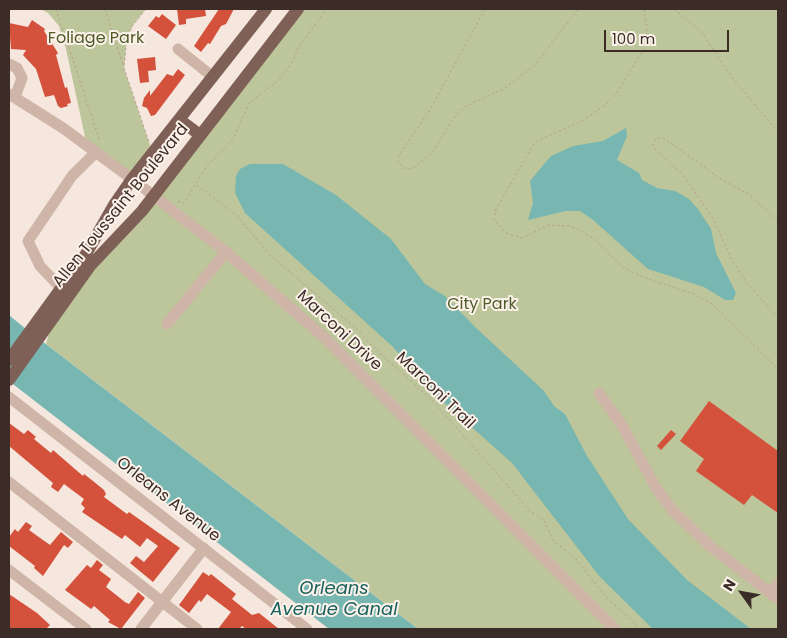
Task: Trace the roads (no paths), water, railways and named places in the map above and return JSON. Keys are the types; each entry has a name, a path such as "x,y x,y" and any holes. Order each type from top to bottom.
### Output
{"main road":[{"name":"Allen Toussaint Boulevard","path":"9,380 61,288 86,254 114,205 132,179 266,9"},
{"name":"Allen Toussaint Boulevard","path":"9,360 154,195 298,9"},
{"path":"180,120 200,135"}],"street":[{"path":"178,49 213,77"},
{"path":"9,64 17,68 22,78 12,96"},
{"name":"Marconi Drive","path":"12,96 63,128 154,195 226,252 325,338 615,629"},
{"path":"61,288 40,266 28,241 72,176 96,152"},
{"path":"167,324 226,252"},
{"path":"599,393 623,427 655,486 673,511 710,546 774,596 778,584"},
{"name":"Orleans Avenue","path":"9,397 308,629"},
{"path":"9,482 197,629"},
{"path":"141,629 204,548"},
{"path":"9,570 86,629"}],"water":[{"path":"626,128 627,136 617,160 639,173 642,180 657,188 675,191 689,199 698,209 711,229 716,253 736,293 733,300 725,300 704,287 648,269 593,220 580,211 566,211 528,220 533,203 530,181 551,156 573,146 603,141"},
{"path":"250,164 283,164 336,195 391,239 425,284 445,296 473,325 543,390 555,407 565,414 587,456 628,519 687,580 751,629 653,629 600,577 512,463 437,396 392,346 245,213 235,193 236,176 240,169"},
{"name":"Orleans Avenue Canal","path":"9,315 418,629 329,629 9,381"}],"park label":[{"name":"Foliage Park","path":"96,39"},
{"name":"City Park","path":"482,305"}]}
